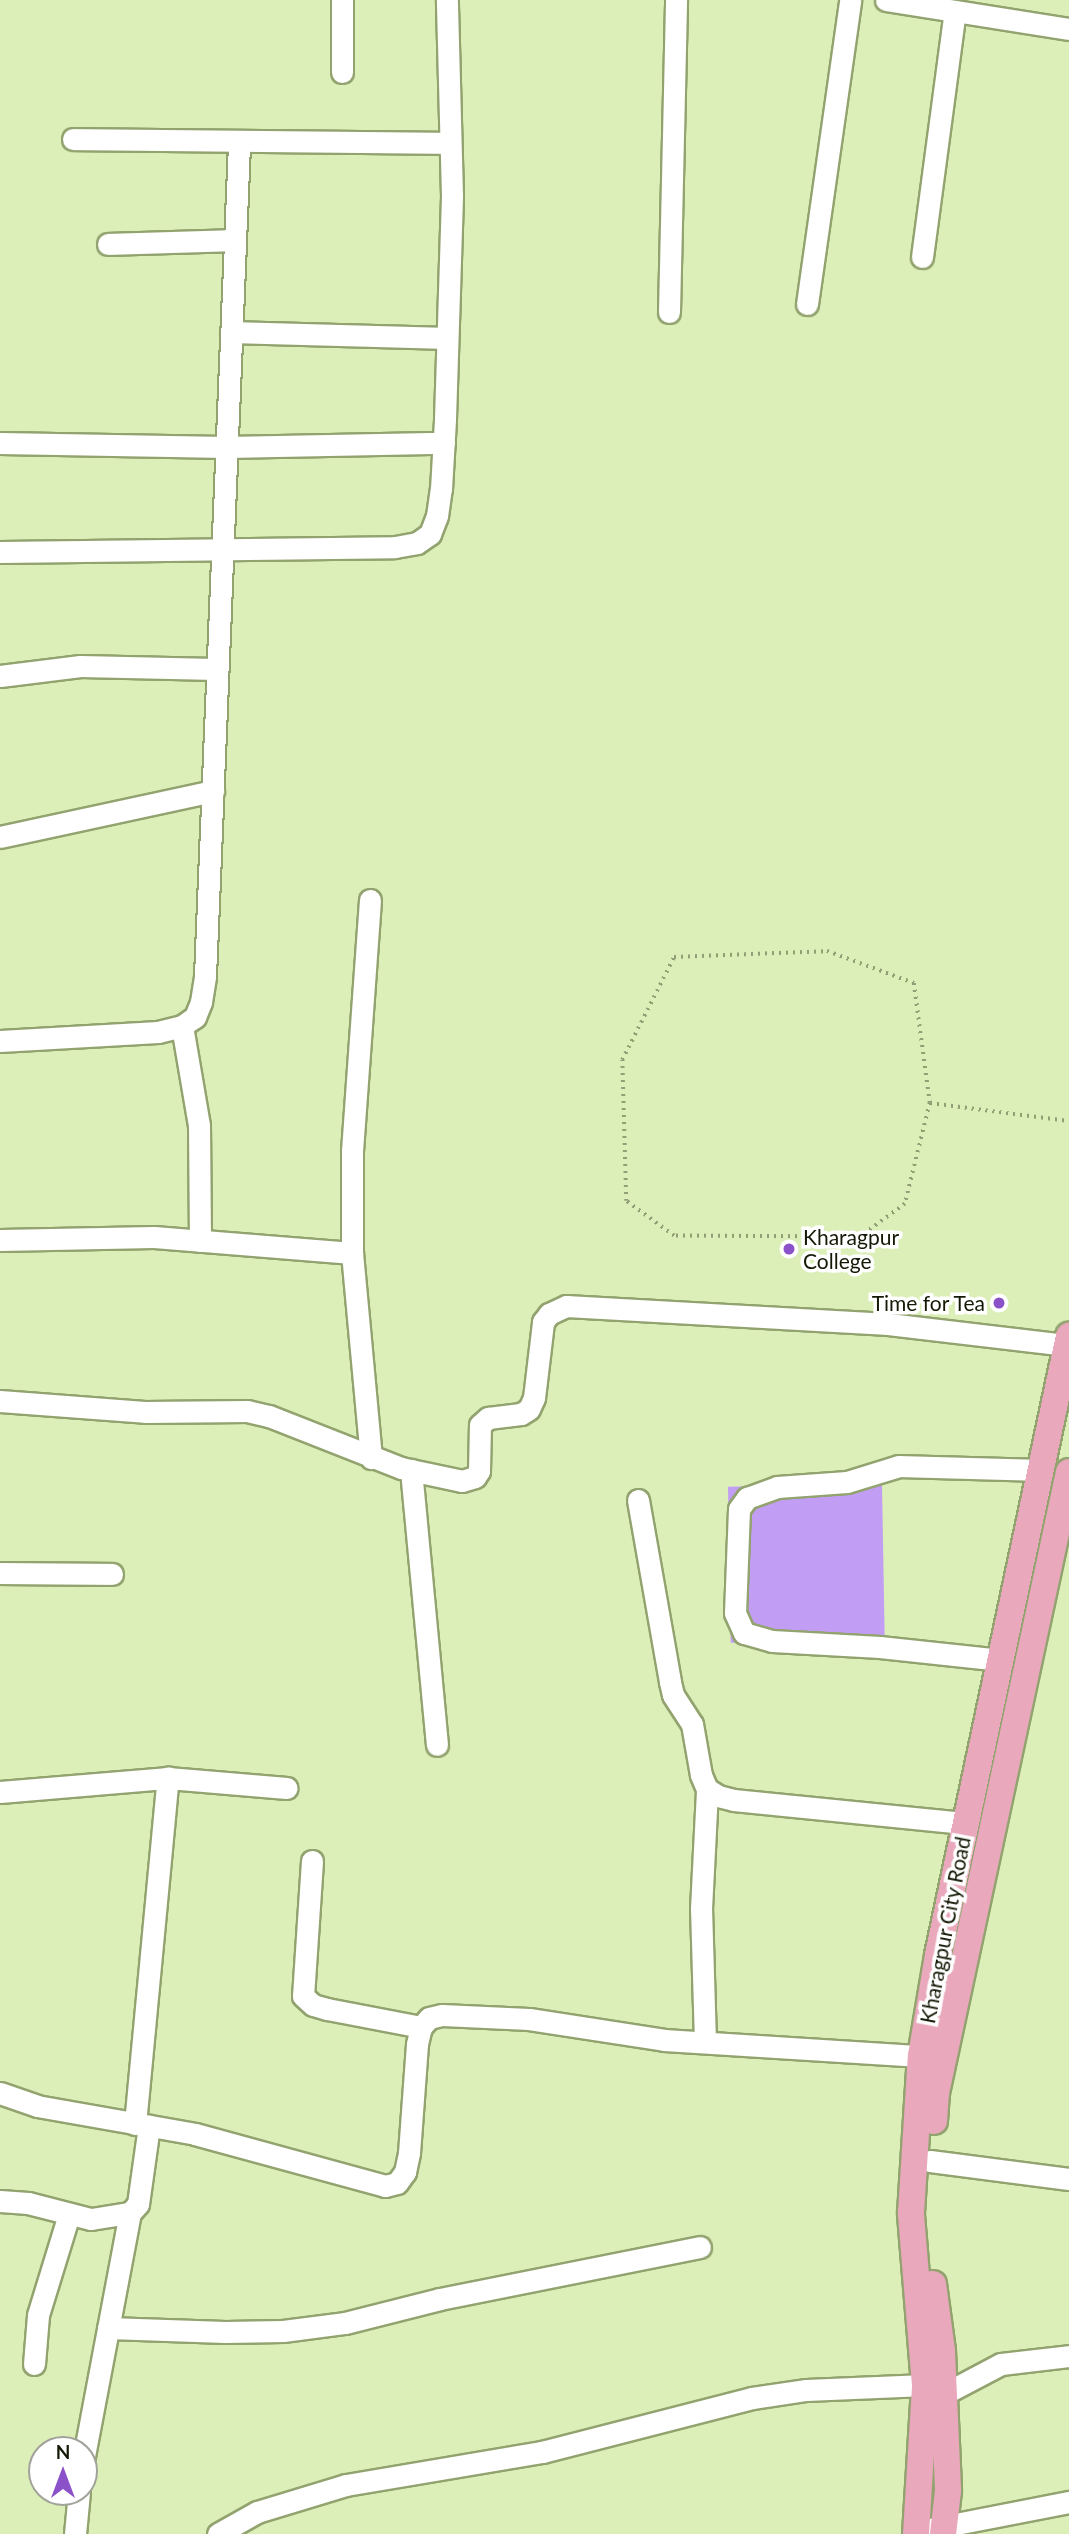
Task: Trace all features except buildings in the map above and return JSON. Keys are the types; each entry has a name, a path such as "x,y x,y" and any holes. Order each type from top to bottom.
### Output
{"main road":[{"name":"Kharagpur City Road","path":"912,2533 934,2390 911,2213 921,2056 938,1955 1068,1340"},
{"path":"944,2530 948,2491 934,2390 942,2351 925,2222 936,2093 1069,1472"}],"street":[{"path":"342,0 342,72"},
{"path":"0,552 395,547 416,543 430,534 437,516 444,443 450,143 447,0"},
{"path":"669,312 676,0"},
{"path":"807,304 850,0"},
{"path":"886,0 946,7 1069,29"},
{"path":"922,257 946,7"},
{"path":"73,139 239,143 450,143"},
{"path":"0,1041 159,1031 182,1026 195,1017 205,976 239,143"},
{"path":"108,244 235,240"},
{"path":"231,332 447,338"},
{"path":"0,443 226,447 444,443"},
{"path":"0,677 80,666 216,669"},
{"path":"0,836 213,791"},
{"path":"370,900 352,1150 352,1253 371,1458"},
{"path":"182,1026 199,1125 200,1241"},
{"path":"0,1240 154,1237 352,1253"},
{"path":"0,1401 145,1412 247,1411 269,1416 371,1458 462,1481 475,1477 479,1471 480,1425 488,1418 521,1414 529,1409 534,1398 544,1322 549,1314 566,1306 888,1324 1068,1340"},
{"path":"1001,1660 880,1647 772,1641 744,1633 735,1613 739,1509 747,1498 777,1487 847,1482 900,1466 1041,1470"},
{"path":"411,1470 437,1745"},
{"path":"639,1500 673,1695 692,1724 701,1775 708,1789 718,1796 734,1800 966,1823"},
{"path":"0,1573 112,1574"},
{"path":"88,2436 130,2213 138,2204 140,2196 142,2125 168,1778"},
{"path":"0,1792 168,1778 287,1788"},
{"path":"705,2042 701,1909 708,1789"},
{"path":"312,1861 303,1996 313,2005 327,2009 421,2027"},
{"path":"0,2093 37,2106 195,2134 369,2184 385,2186 397,2183 405,2172 409,2153 416,2044 421,2027 429,2018 442,2015 517,2018 664,2040 921,2056"},
{"path":"930,2161 1069,2179"},
{"path":"0,2201 28,2203 91,2219 130,2213"},
{"path":"34,2364 38,2315 69,2214"},
{"path":"108,2328 225,2332 284,2330 345,2323 440,2299 700,2247"},
{"path":"218,2534 257,2512 346,2485 541,2452 752,2398 806,2390 934,2390 1001,2364 1069,2356"},
{"path":"912,2533 944,2530 1069,2502"},
{"path":"75,2534 78,2506"}],"path":[{"path":"827,951 914,983 930,1103 905,1204 860,1237 674,1236 626,1201 622,1059 674,957 827,951"},
{"path":"930,1103 1069,1121"}],"shaded area":[{"path":"882,1484 885,1640 731,1643 728,1487"}],"place":[{"name":"Kharagpur College","path":"789,1249"},
{"name":"Time for Tea","path":"999,1303"}]}
